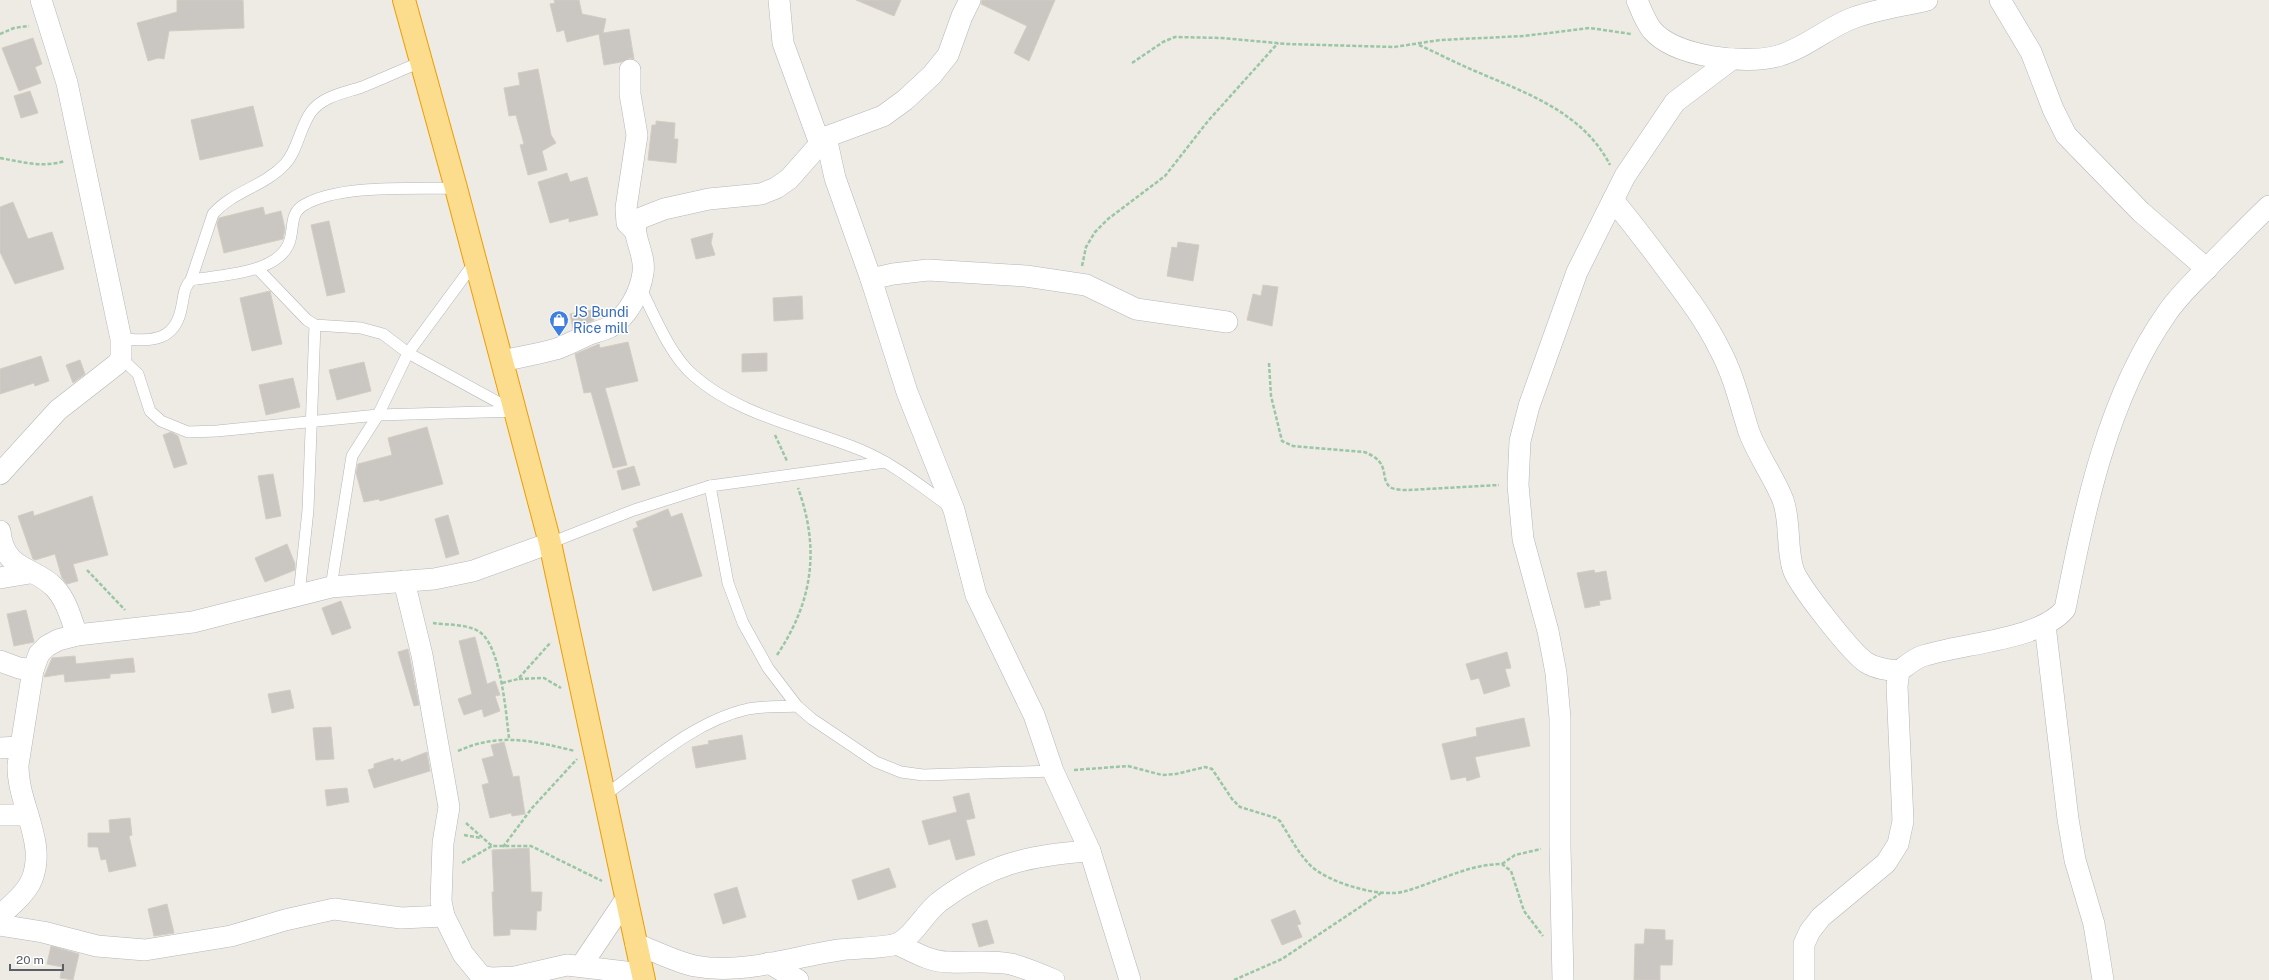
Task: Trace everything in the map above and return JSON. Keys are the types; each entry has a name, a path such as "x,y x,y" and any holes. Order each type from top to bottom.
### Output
{"highway":[{"path":"404,0 476,261 550,544 584,701 589,755 604,796 643,977"}],"street":[{"path":"778,0 783,43 823,140 871,279 907,392 954,510 976,595 1034,715 1053,771 1090,851 1130,980"},
{"path":"502,361 555,349 610,327 632,303 640,287 644,267 641,249 635,231 636,220 643,216 709,200 761,194 776,188 789,179 823,140 883,116 905,100 932,75 948,55 962,16 970,0"},
{"path":"1637,0 1652,30 1669,44 1692,52 1732,59 1778,56 1800,48 1853,18 1927,0"},
{"path":"2000,0 2031,52 2053,109 2066,135 2141,212 2207,269"},
{"path":"0,474 58,410 110,372 121,349 67,84 45,9"},
{"path":"1563,980 1560,846 1560,718 1556,673 1546,624 1523,538 1518,485 1518,462 1524,423 1577,272 1616,193 1648,140 1675,102 1732,59"},
{"path":"630,70 630,94 637,135 626,208 627,223 635,231"},
{"path":"1616,193 1645,238 1693,302 1720,350 1738,391 1750,433 1763,463 1782,499 1788,521 1792,564 1801,584 1843,638 1867,663 1884,670 1900,671"},
{"path":"1804,980 1804,944 1810,930 1821,918 1886,863 1898,844 1903,821 1896,686 1900,671 1919,657 2045,625 2058,617 2064,609 2087,504 2100,459 2134,367 2167,312 2186,289 2269,206"},
{"path":"871,279 893,274 928,270 1026,276 1086,285 1136,309 1227,322"},
{"path":"0,531 11,559 54,587 64,600 77,635"},
{"path":"0,916 19,898 32,879 36,854 35,840 18,780 20,747 33,670 39,654 47,646 58,640 77,635 194,622 252,609 331,587 434,580 473,571 550,544"},
{"path":"0,578 30,572"},
{"path":"404,581 414,620 449,807 443,843 440,885 444,916 464,954 480,978 505,979 548,968 581,966 643,977"},
{"path":"2045,625 2068,819 2075,860 2094,924 2103,980"},
{"path":"0,661 19,668 33,670"},
{"path":"0,748 20,747"},
{"path":"0,815 27,815"},
{"path":"897,944 911,932 938,902 987,871 1041,855 1090,851"},
{"path":"581,966 624,894"},
{"path":"0,925 43,932 97,946 145,950 231,936 285,920 334,909 401,918 444,916"},
{"path":"636,944 694,966 734,974 769,963 812,954 897,944 934,960 948,962 1010,964 1054,980"},
{"path":"769,963 798,980"}],"lane":[{"path":"421,62 362,87 332,96 320,103 311,112 302,127 287,163 270,177 236,195 219,207 213,214 191,280 185,288 180,316 173,330 159,338 121,349 138,374 150,411 161,421 174,428 188,432 217,432 378,415 515,411"},
{"path":"191,280 258,269 270,263 286,248 290,241 296,210 317,198 338,192 456,188"},
{"path":"331,587 352,456 378,415 408,353 476,261"},
{"path":"258,269 308,320 315,325 372,330 384,334 408,353 515,411"},
{"path":"640,287 678,358 692,375 718,393 766,416 825,436 886,462 954,510"},
{"path":"299,595 305,547 315,325"},
{"path":"550,544 634,510 710,486 886,462"},
{"path":"710,486 728,582 743,623 768,668 797,706 854,749 876,762 901,772 923,775 1053,771"},
{"path":"604,796 685,737 714,721 749,709 797,706"}],"path":[{"path":"0,34 14,28 33,25 45,9"},
{"path":"1132,63 1164,42 1175,37 1278,43 1394,47 1440,40 1524,36 1590,28 1641,36 1659,36"},
{"path":"1078,284 1086,247 1095,232 1108,219 1166,176 1208,121 1278,43"},
{"path":"1418,44 1475,71 1532,94 1590,135 1607,159 1616,193"},
{"path":"0,158 34,164 50,165 82,155"},
{"path":"1269,363 1275,415 1282,441 1286,443 1293,446 1364,452 1372,455 1384,467 1387,483 1391,488 1409,490 1456,486 1518,485"},
{"path":"766,416 793,474 806,510 811,543 810,574 798,619 768,668"},
{"path":"87,570 142,628"},
{"path":"414,620 467,628 481,633 492,652 502,683 509,738"},
{"path":"518,679 568,623"},
{"path":"502,683 518,679 544,678 584,701"},
{"path":"441,759 484,742 509,738 589,755"},
{"path":"502,847 532,808 589,755"},
{"path":"1053,771 1128,766 1162,775 1176,774 1204,767 1212,769 1232,799 1240,807 1276,818 1280,821 1303,857 1313,868 1344,883 1381,892 1401,893 1430,882 1490,864 1502,864 1523,853 1560,846"},
{"path":"449,807 481,838 492,846"},
{"path":"440,885 455,868 470,856 492,846 531,846 598,879 624,894"},
{"path":"1502,864 1511,871 1518,896 1534,927 1545,939 1563,950"},
{"path":"1234,980 1282,959 1381,892"}],"building":[{"path":"177,0 243,0 244,28 169,31 164,59 158,58 148,61 137,23 177,12"},
{"path":"554,0 579,0 582,14 606,19 603,33 629,29 634,59 630,58 621,62 604,65 599,34 567,42 564,30 557,32 550,4 555,3"},
{"path":"856,0 901,0 894,16"},
{"path":"982,0 1055,0 1029,61 1014,53 1027,26 981,4"},
{"path":"33,38 42,64 35,67 41,83 19,91 2,48"},
{"path":"538,69 551,135 556,143 542,151 547,170 528,175 520,145 524,144 516,115 509,116 504,88 520,85 518,73"},
{"path":"30,91 38,113 21,118 14,96"},
{"path":"253,106 263,146 200,160 191,120"},
{"path":"656,121 675,123 674,139 678,139 676,163 648,160 652,125 656,125"},
{"path":"567,173 570,182 587,177 598,215 569,222 569,218 550,223 538,182"},
{"path":"13,202 28,239 52,232 64,269 15,284 0,252 0,207"},
{"path":"263,207 265,215 281,211 285,229 283,239 224,253 217,224 219,218"},
{"path":"329,221 345,292 327,296 311,225"},
{"path":"713,233 711,243 715,255 696,259 691,239"},
{"path":"1178,242 1199,245 1193,281 1167,276 1172,247 1177,248"},
{"path":"1263,285 1278,287 1272,326 1247,320 1253,294 1261,296"},
{"path":"270,291 282,344 252,351 240,298"},
{"path":"802,296 803,319 774,321 773,298"},
{"path":"591,310 594,320 573,329 570,314"},
{"path":"628,342 638,381 605,388 627,465 613,468 591,392 584,393 575,354 599,344 600,348"},
{"path":"767,353 767,371 742,372 742,354"},
{"path":"41,356 49,381 35,386 34,383 0,394 0,369"},
{"path":"80,360 85,374 73,383 66,365"},
{"path":"364,362 371,391 337,400 329,370"},
{"path":"293,378 300,407 266,415 259,385"},
{"path":"427,427 443,484 380,501 379,499 364,502 356,473 358,464 392,455 388,438"},
{"path":"171,432 178,436 187,464 174,468 163,435"},
{"path":"634,466 640,485 622,490 617,471"},
{"path":"273,474 281,516 266,519 258,476"},
{"path":"92,496 108,555 73,564 78,581 67,584 62,578 55,554 35,560 33,559 18,516 33,511 34,516"},
{"path":"668,509 671,517 682,513 702,576 653,591 633,529 638,527 636,522"},
{"path":"448,515 459,554 446,558 435,519"},
{"path":"287,544 295,564 295,570 265,582 255,558"},
{"path":"1594,570 1595,573 1606,571 1611,599 1599,601 1600,605 1585,608 1577,573"},
{"path":"341,601 351,628 332,635 322,608"},
{"path":"26,610 34,642 14,646 7,614"},
{"path":"475,637 487,684 495,681 500,695 495,696 500,711 484,717 482,709 464,715 458,699 472,694 459,641"},
{"path":"408,649 419,705 414,706 398,652"},
{"path":"1507,652 1511,668 1505,669 1510,686 1484,694 1479,678 1471,680 1466,664"},
{"path":"75,656 76,664 133,658 135,672 110,674 110,678 65,682 64,674 44,677 52,658"},
{"path":"290,690 294,708 272,713 268,694"},
{"path":"1524,718 1530,746 1475,757 1480,777 1467,781 1466,777 1451,780 1442,744 1477,736 1476,728"},
{"path":"331,727 334,759 316,760 313,728"},
{"path":"742,735 746,759 696,768 692,747 709,744 708,741"},
{"path":"504,742 513,777 519,776 525,814 512,816 511,813 490,818 482,785 489,783 482,759 494,756 491,745"},
{"path":"427,752 430,771 374,788 368,770 374,768 374,764 393,758 394,761 400,759 401,762"},
{"path":"347,788 349,802 327,806 325,790"},
{"path":"969,793 975,818 966,820 975,855 956,860 950,839 929,845 922,821 957,812 953,797"},
{"path":"130,818 132,835 129,836 136,866 109,872 106,859 101,860 98,847 88,847 88,833 110,833 109,820"},
{"path":"529,848 531,892 542,892 541,911 537,911 536,930 510,929 510,935 494,936 492,850"},
{"path":"889,868 896,887 858,900 852,880"},
{"path":"737,887 746,917 723,924 714,894"},
{"path":"167,904 174,933 154,936 148,909"},
{"path":"1295,910 1301,924 1297,925 1302,937 1282,945 1271,920"},
{"path":"987,920 994,943 979,947 972,924"},
{"path":"1645,929 1665,930 1665,940 1673,940 1672,965 1660,965 1660,980 1634,980 1635,944 1644,944"},
{"path":"51,946 79,954 73,980 60,978 62,967 47,964"}],"place":[{"name":"JS Bundi Rice mill","path":"559,337"}]}
